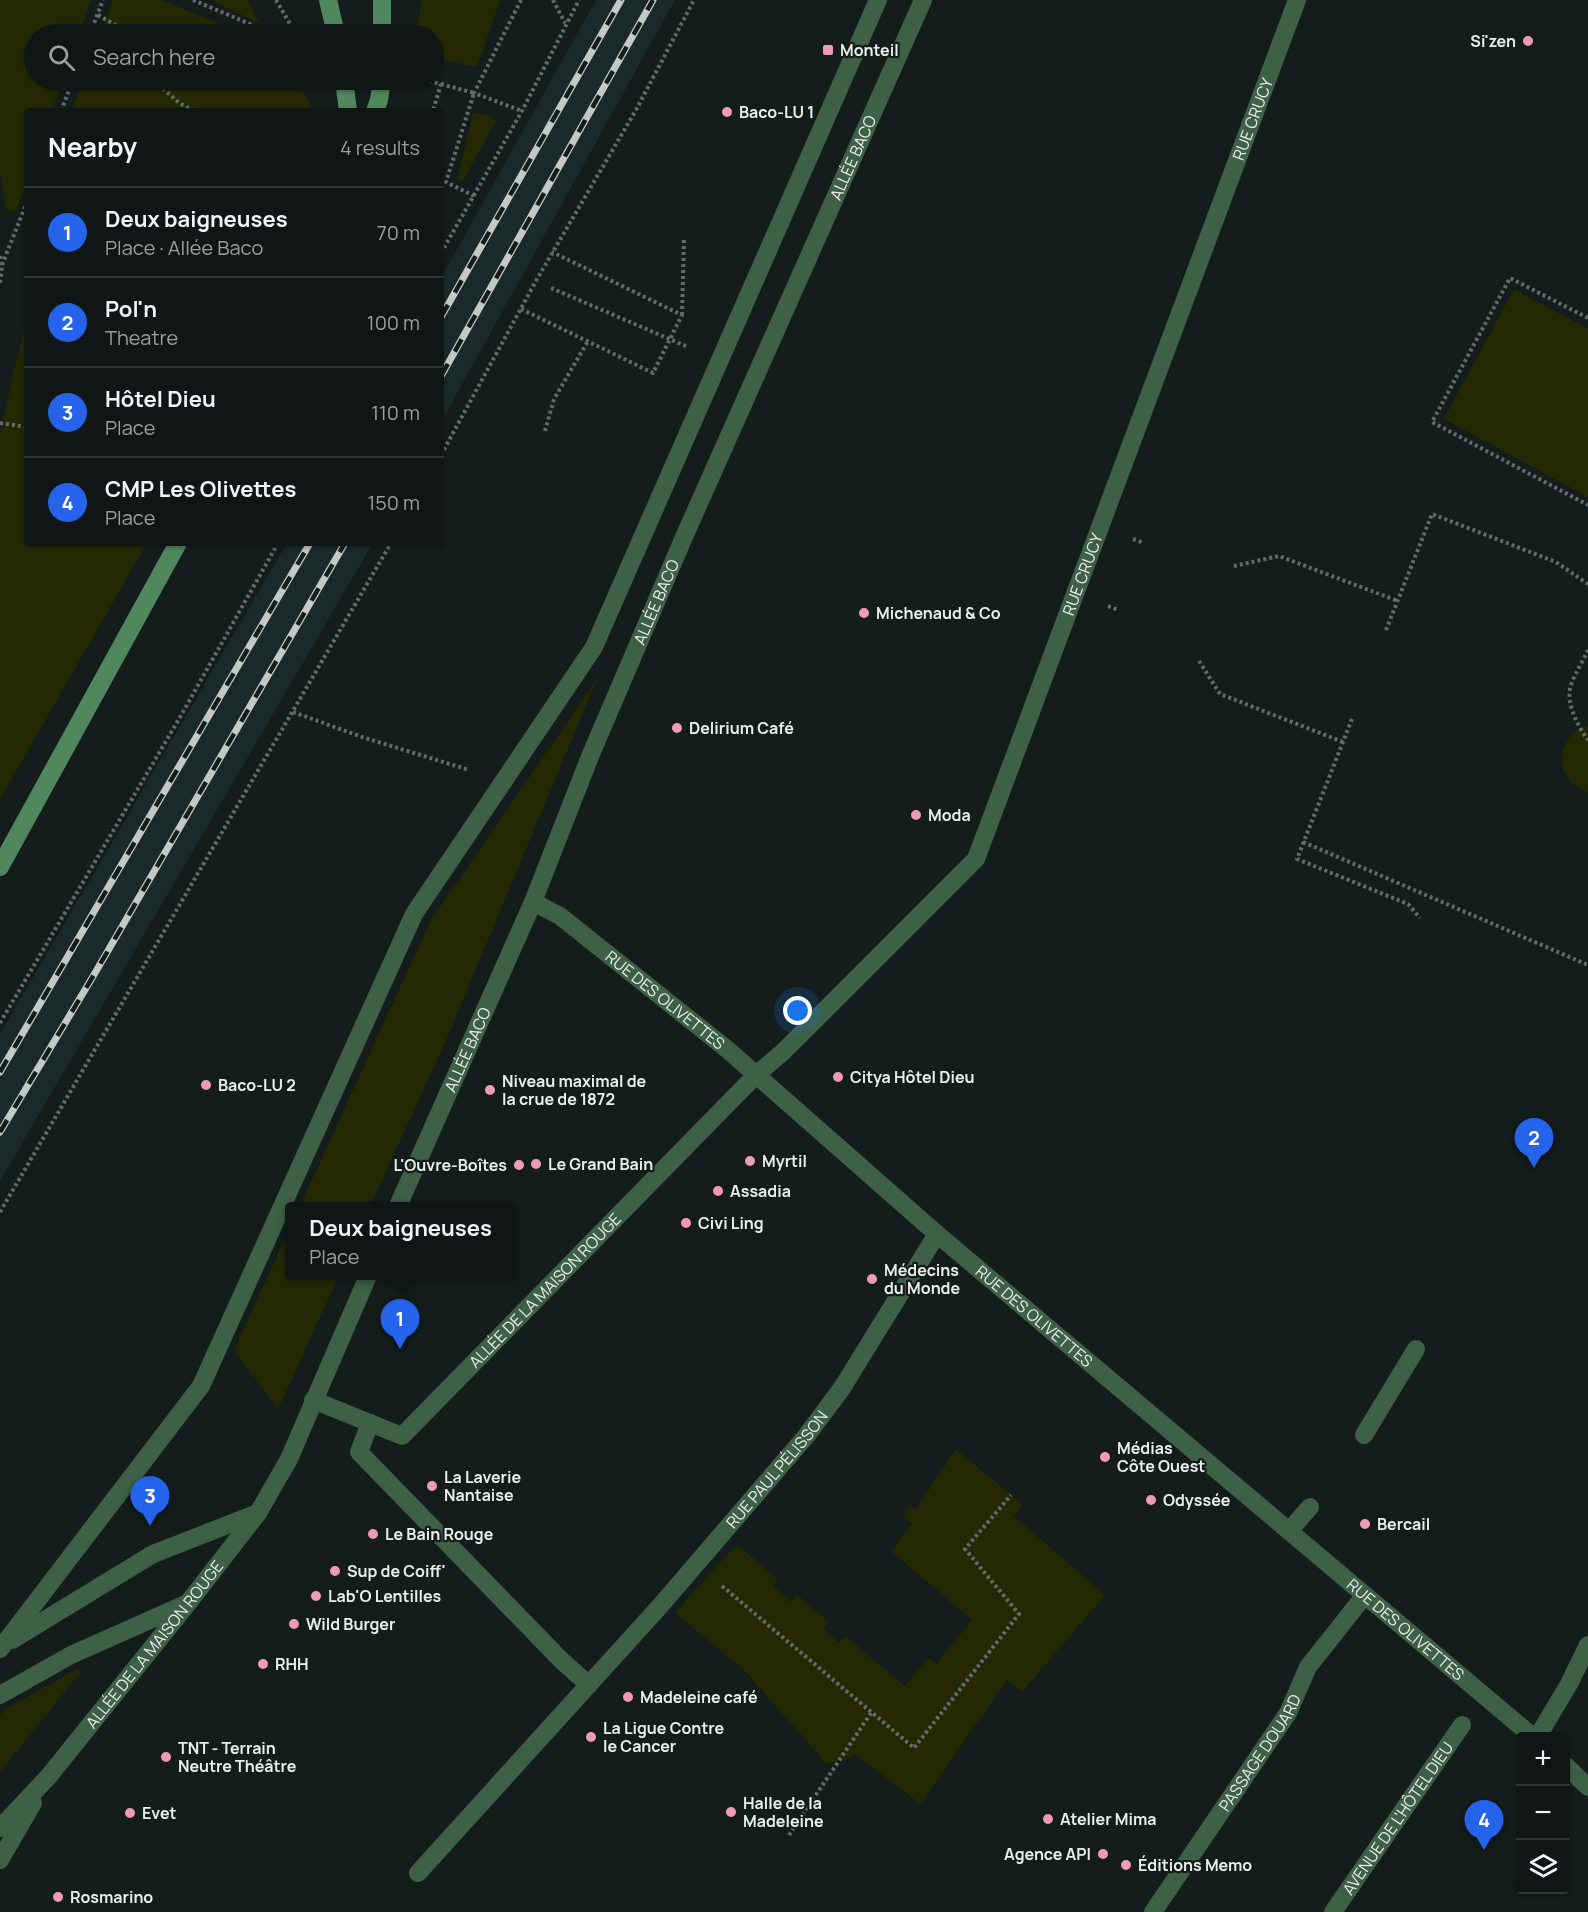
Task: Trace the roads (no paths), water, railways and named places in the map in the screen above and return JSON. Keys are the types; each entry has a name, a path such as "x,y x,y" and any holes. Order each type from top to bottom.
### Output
{"main road":[{"path":"328,0 334,24"},
{"path":"382,0 382,24"},
{"path":"345,90 348,108"},
{"path":"376,108 380,90"},
{"path":"0,867 176,546"}],"street":[{"path":"2,1647 201,1386 414,914 594,647 878,0"},
{"name":"ALLÉE BACO","path":"400,1202 533,902 591,754 684,537 923,0"},
{"name":"RUE CRUCY","path":"755,1076 784,1051 976,860 1297,0"},
{"name":"RUE DES OLIVETTES","path":"533,902 560,916 728,1050 937,1234 1526,1732"},
{"name":"ALLÉE DE LA MAISON ROUGE","path":"313,1400 402,1436 755,1076"},
{"name":"RUE PAUL PÉLISSON","path":"418,1873 589,1685 773,1476 842,1388 937,1234"},
{"path":"2,1647 153,1554 258,1513 288,1459 366,1280"},
{"path":"1364,1435 1416,1349"},
{"path":"370,1423 359,1452 561,1660 589,1685"},
{"path":"1289,1531 1310,1507"},
{"name":"ALLÉE DE LA MAISON ROUGE","path":"0,1828 49,1776 258,1513"},
{"name":"PASSAGE DOUARD","path":"1153,1912 1288,1713 1308,1667 1365,1595"},
{"path":"0,1695 71,1654 188,1603"},
{"path":"1541,1732 1588,1646"},
{"name":"AVENUE DE L'HÔTEL DIEU","path":"1333,1912 1462,1725"},
{"path":"1570,1770 1588,1786"},
{"name":"ALLÉE DE LA MAISON ROUGE","path":"0,1860 49,1776"}],"railway":[{"path":"444,312 621,0"},
{"path":"444,371 653,0"},
{"path":"0,1072 308,546"},
{"path":"0,1132 343,546"}],"place":[{"name":"Si'zen","path":"1528,41"},
{"name":"Monteil","path":"828,50"},
{"name":"Baco-LU 1","path":"727,112"},
{"name":"Michenaud & Co","path":"864,613"},
{"name":"Delirium Café","path":"677,728"},
{"name":"Moda","path":"916,815"},
{"name":"Citya Hôtel Dieu","path":"838,1077"},
{"name":"Baco-LU 2","path":"206,1085"},
{"name":"Niveau maximal de la crue de 1872","path":"490,1090"},
{"name":"Myrtil","path":"750,1161"},
{"name":"Le Grand Bain","path":"536,1164"},
{"name":"L'Ouvre-Boîtes","path":"519,1165"},
{"name":"Pol'n","path":"1534,1168"},
{"name":"Assadia","path":"718,1191"},
{"name":"Civi Ling","path":"686,1223"},
{"name":"Médecins du Monde","path":"872,1279"},
{"name":"Deux baigneuses","path":"400,1349"},
{"name":"Médias Côte Ouest","path":"1105,1457"},
{"name":"La Laverie Nantaise","path":"432,1486"},
{"name":"Odyssée","path":"1151,1500"},
{"name":"Bercail","path":"1365,1524"},
{"name":"Hôtel Dieu","path":"150,1526"},
{"name":"Le Bain Rouge","path":"373,1534"},
{"name":"Sup de Coiff'","path":"335,1571"},
{"name":"Lab'O Lentilles","path":"316,1596"},
{"name":"Wild Burger","path":"294,1624"},
{"name":"RHH","path":"263,1664"},
{"name":"Madeleine café","path":"628,1697"},
{"name":"La Ligue Contre le Cancer","path":"591,1737"},
{"name":"TNT - Terrain Neutre Théâtre","path":"166,1757"},
{"name":"Halle de la Madeleine","path":"731,1812"},
{"name":"Evet","path":"130,1813"},
{"name":"Atelier Mima","path":"1048,1819"},
{"name":"CMP Les Olivettes","path":"1484,1850"},
{"name":"Agence API","path":"1103,1854"},
{"name":"Éditions Memo","path":"1126,1865"},
{"name":"Rosmarino","path":"58,1897"}]}
